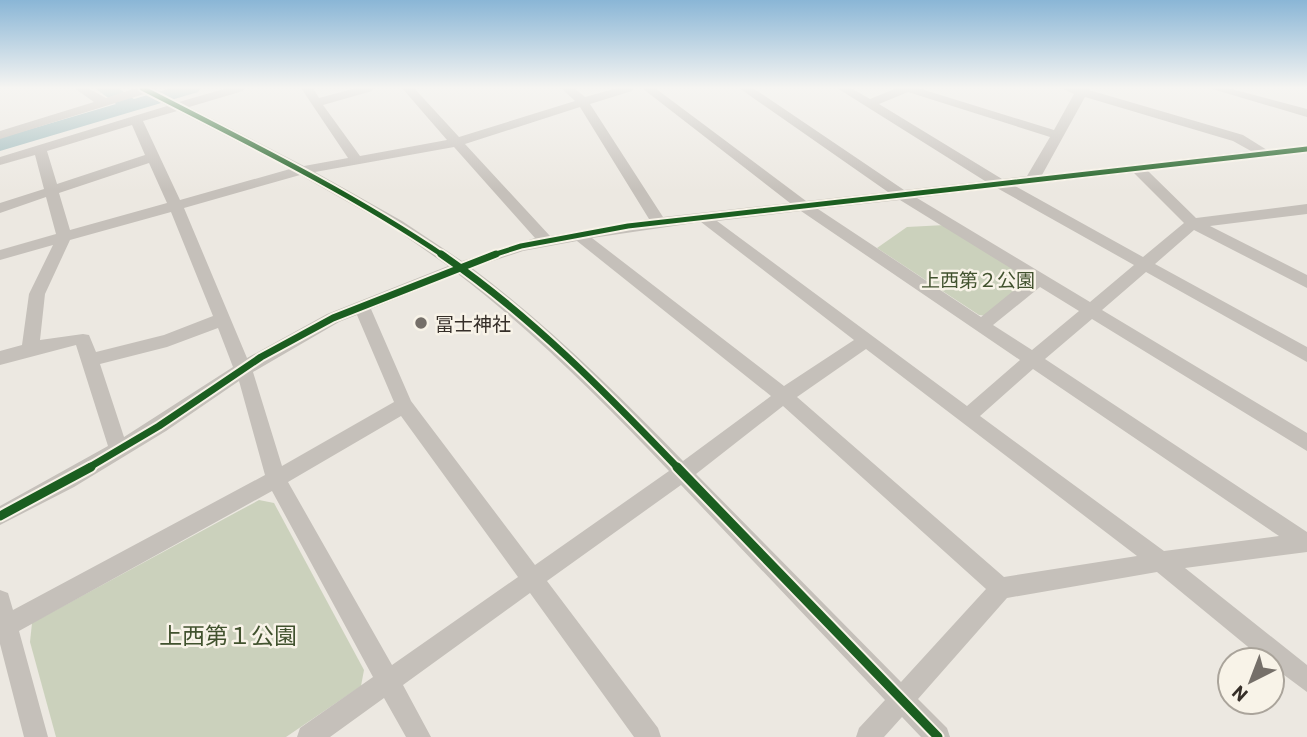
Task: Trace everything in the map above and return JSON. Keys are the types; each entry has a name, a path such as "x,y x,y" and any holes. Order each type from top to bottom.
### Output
{"street":[{"path":"0,135 42,122"},
{"path":"0,161 127,122"},
{"path":"136,122 176,207 243,369 276,480 419,737"},
{"path":"211,122 397,224 460,267 550,339 938,737"},
{"path":"330,122 356,160"},
{"path":"439,122 545,240"},
{"path":"0,255 302,170 457,142 517,122"},
{"path":"596,122 659,223"},
{"path":"693,122 803,206 1306,542"},
{"path":"795,122 902,195 1307,443"},
{"path":"899,122 998,183 1307,355"},
{"path":"1016,122 1056,135"},
{"path":"1033,178 1064,122"},
{"path":"1188,122 1238,138 1263,153"},
{"path":"30,349 37,294 64,237 40,149"},
{"path":"0,516 119,450 300,335 460,267 545,240 703,217 1033,178 1138,169 1205,158 1301,149 1307,161"},
{"path":"0,208 152,157"},
{"path":"1138,169 1193,223 1307,282"},
{"path":"967,416 1193,223 1307,209"},
{"path":"703,217 1159,562 1307,680"},
{"path":"578,234 784,396 1001,588"},
{"path":"982,325 1040,278"},
{"path":"362,307 404,405 649,737"},
{"path":"90,360 167,341 223,319"},
{"path":"0,358 80,339 85,343 119,450"},
{"path":"309,737 682,473 784,396 867,340"},
{"path":"4,627 276,480 404,405"},
{"path":"868,737 903,701 1001,588 1159,562 1306,542"},
{"path":"0,601 4,627 36,737"}],"green space":[{"name":"上西第２公園","path":"945,225 1033,279 988,316 979,315 877,248 907,227"},
{"name":"上西第１公園","path":"259,500 274,503 364,670 361,686 286,737 56,737 30,642 32,623"}],"waterway":[{"path":"0,145 76,122"}],"cycle path":[{"path":"209,122 302,170 397,224 519,312 589,376 938,737"},
{"path":"0,516 67,481 159,426 261,357 333,318 478,260 521,246 628,226 1307,149"}],"place":[{"name":"冨士神社","path":"421,323"}]}
